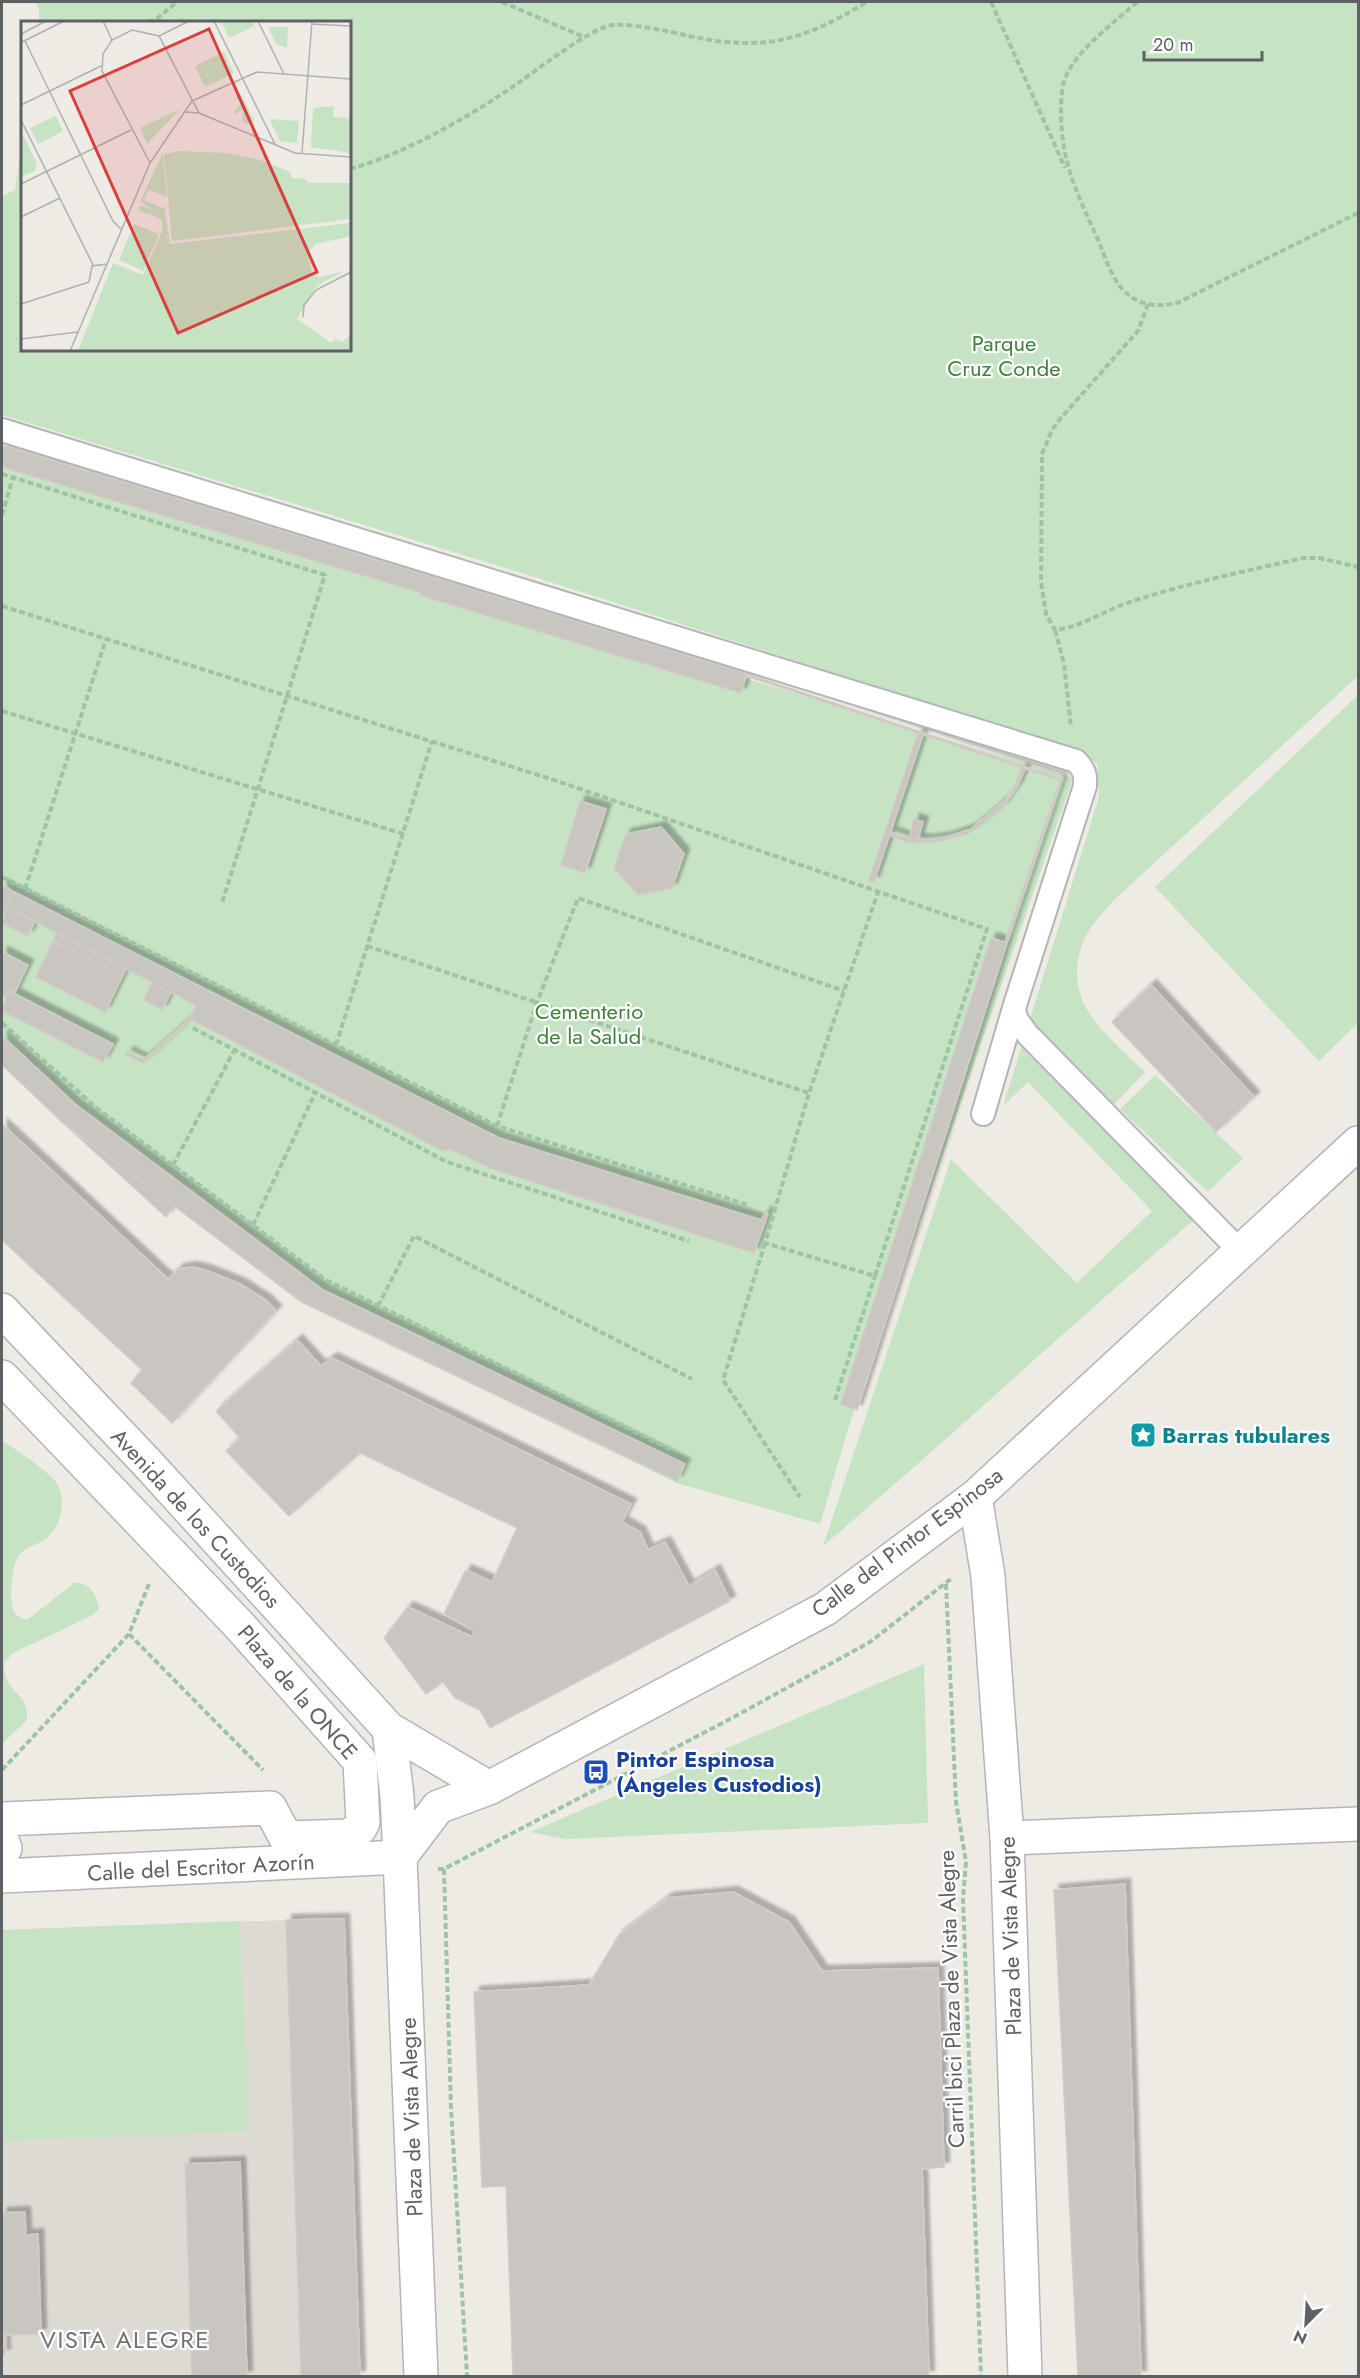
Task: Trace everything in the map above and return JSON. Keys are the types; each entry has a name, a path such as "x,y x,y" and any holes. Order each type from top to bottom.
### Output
{"street":[{"name":"Calle del Pintor Espinosa","path":"400,1857 438,1808 489,1788 825,1609 975,1497 1359,1143"},
{"name":"Avenida de los Custodios","path":"2,1310 157,1474 389,1729 489,1788"},
{"name":"Plaza de la ONCE","path":"2,1377 216,1600 360,1761 363,1822 360,1828 349,1836 286,1838 270,1808 2,1819"},
{"name":"Plaza de Vista Alegre","path":"975,1497 988,1576 1007,1838 1025,2376"},
{"path":"389,1729 397,1796 400,1857"},
{"path":"1007,1838 1359,1824"},
{"path":"2,1841 5,1848 2,1848"},
{"name":"Plaza de Vista Alegre","path":"400,1857 421,2376"},
{"name":"Calle del Escritor Azorín","path":"2,1876 400,1857"}],"lane":[{"path":"2,430 1076,762 1083,768 1085,786 982,1114"},
{"path":"1014,1008 1016,1019 1028,1035 1240,1251"}],"path":[{"path":"150,21 158,18 177,2"},
{"path":"502,2 585,38"},
{"path":"351,169 373,162 470,114 585,38 612,25 661,30 720,43 771,43 814,31 867,2"},
{"path":"991,2 1114,277 1131,297 1148,304 1162,306 1184,300 1359,213"},
{"path":"1070,178 1061,138 1061,102 1067,74 1084,51 1137,2"},
{"path":"1071,732 1065,664 1055,630 1047,614 1041,582 1042,454 1052,430 1138,331 1148,304"},
{"path":"2,474 326,575 222,903"},
{"path":"2,515 13,477"},
{"path":"1055,630 1070,628 1128,602 1184,585 1303,558 1319,558 1359,567"},
{"path":"2,606 554,780 987,929 835,1401"},
{"path":"25,889 106,639"},
{"path":"2,711 404,834"},
{"path":"336,1045 432,741"},
{"path":"2,877 497,1126 748,1205"},
{"path":"800,1497 723,1380 809,1093 878,892"},
{"path":"497,1126 537,1002 578,898 844,991"},
{"path":"368,946 809,1093"},
{"path":"2,1023 94,1106 326,1280 674,1451"},
{"path":"193,1028 447,1162 689,1241"},
{"path":"173,1165 234,1051"},
{"path":"253,1226 315,1092"},
{"path":"378,1306 414,1236 692,1379"},
{"path":"765,1243 874,1276"},
{"path":"2,1770 129,1634 153,1573"},
{"name":"Carril bici Plaza de Vista Alegre","path":"946,1584 956,1802 966,1862 963,1910 981,2376"},
{"path":"129,1634 271,1778"},
{"path":"444,1869 452,2108 467,2376"}],"shaded area":[{"path":"286,1920 301,2376 2,2376 2,1930"}],"green space":[{"name":"Parque Cruz Conde","path":"35,2 1358,2 1358,676 1114,900 1088,933 1082,945 1077,966 1078,984 1083,1001 1092,1017 1145,1072 1098,1121 1195,1219 823,1546 951,1159 1077,1283 1152,1211 1028,1082 1003,1106 1099,797 1097,764 1085,754 1072,749 522,573 2,415 2,196 15,190 21,150 21,351 351,351 351,21 39,21 39,9"},
{"name":"Cementerio de la Salud","path":"2,452 1073,778 849,1426 820,1524 677,1483 300,1302 62,1119 2,1063"},
{"path":"1358,695 1358,1023 1319,1061 1155,887"},
{"path":"1155,1075 1243,1158 1208,1192 1120,1109"},
{"path":"2,1440 55,1481 59,1487 62,1502 60,1517 54,1531 43,1541 24,1550 17,1559 12,1582 13,1610 27,1620 74,1583 84,1584 91,1590 99,1609 91,1616 13,1653 4,1663 8,1681 21,1697 27,1710 27,1720 2,1744"},
{"path":"924,1664 928,1823 566,1839 530,1832"},
{"path":"240,1921 249,2131 2,2141 2,1930"}],"building":[{"path":"2,445 747,674 741,693 419,595 419,592 2,467"},
{"path":"747,674 1062,779 1007,943 1005,942 1060,780 746,676"},
{"path":"918,733 923,735 874,882 869,880"},
{"path":"1022,768 1025,769 1017,787 1003,806 967,834 941,841 918,843 889,835 891,832 909,839 929,840 948,837 971,829 1005,800 1013,790"},
{"path":"580,801 606,809 585,873 561,865"},
{"path":"914,819 923,822 918,840 909,839"},
{"path":"661,827 684,854 672,888 638,895 614,868 626,834"},
{"path":"2,885 14,892 2,918"},
{"path":"14,892 499,1138 761,1220 766,1212 768,1214 754,1253 490,1168 451,1149 443,1151 190,1019 196,1005 7,907"},
{"path":"7,907 35,921 28,936 2,923"},
{"path":"57,933 126,969 123,975 53,941"},
{"path":"991,938 1007,943 857,1410 841,1404"},
{"path":"53,941 123,975 105,1012 36,977"},
{"path":"2,952 28,965 14,994 9,991 6,997 2,995"},
{"path":"152,982 171,992 162,1010 144,1000"},
{"path":"1151,985 1254,1097 1216,1132 1112,1022"},
{"path":"9,991 113,1044 103,1062 2,1011"},
{"path":"190,1019 143,1063 126,1055 128,1052 143,1060"},
{"path":"2,1036 75,1104 323,1290 685,1464 677,1481 302,1302 61,1121 2,1065"},
{"path":"61,1121 174,1206 166,1217"},
{"path":"2,1124 168,1279 179,1269 192,1267 205,1270 240,1284 267,1301 276,1311 172,1423 131,1383 142,1370 2,1240"},
{"path":"297,1340 321,1366 332,1358 631,1504 622,1522 640,1532 648,1550 665,1542 689,1586 715,1570 730,1601 490,1728 480,1710 455,1698 443,1682 426,1694 384,1638 408,1607 472,1637 475,1631 444,1614 466,1570 492,1582 517,1528 360,1453 289,1516 226,1451 240,1438 216,1411"},
{"path":"1125,1884 1141,2376 1078,2376 1054,1890"},
{"path":"733,1892 789,1922 822,1971 938,1968 944,2167 922,2169 929,2376 513,2376 506,2186 482,2187 474,1992 589,1985 619,1935 668,1898"},
{"path":"344,1919 360,2376 301,2376 286,1920"},
{"path":"240,2162 247,2376 192,2376 185,2164"},
{"path":"25,2212 26,2235 38,2234 41,2334 4,2335 5,2354 2,2355 2,2213"}],"place":[{"name":"Barras tubulares","path":"1143,1435"},
{"name":"Pintor Espinosa (Ángeles Custodios)","path":"596,1772"}],"district":[{"name":"VISTA ALEGRE","path":"125,2340"}]}
